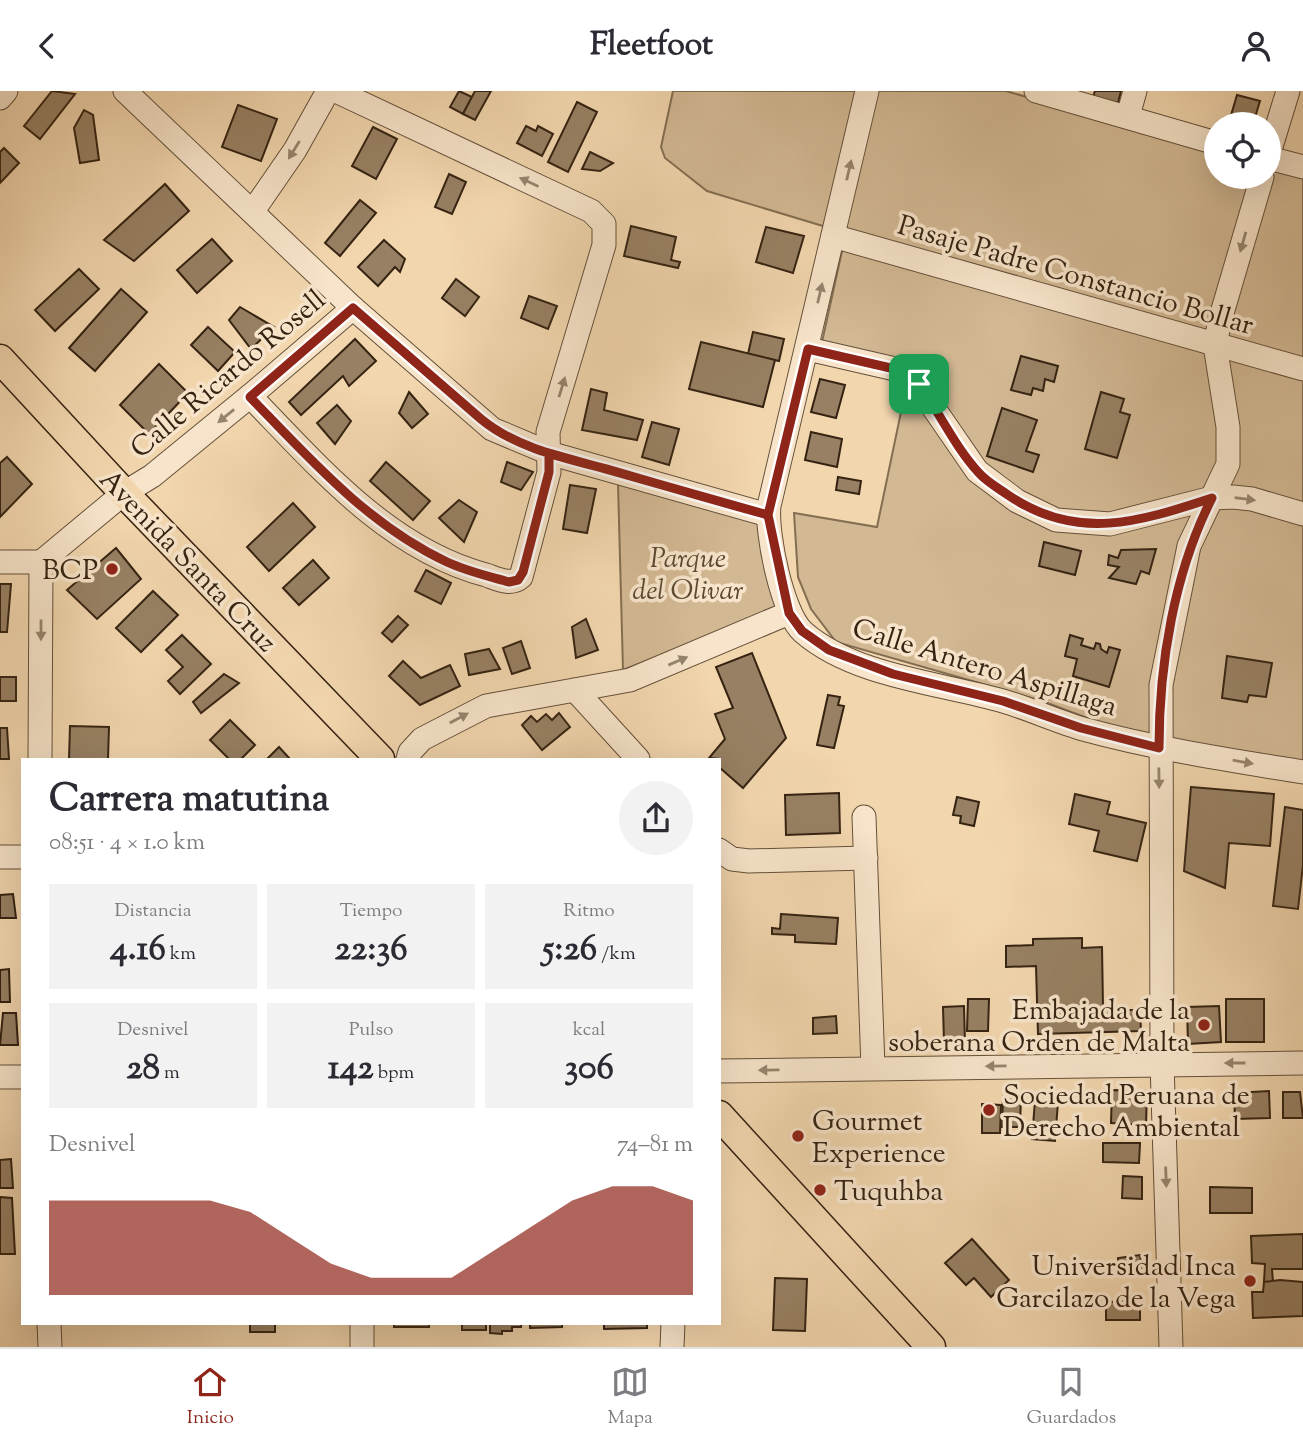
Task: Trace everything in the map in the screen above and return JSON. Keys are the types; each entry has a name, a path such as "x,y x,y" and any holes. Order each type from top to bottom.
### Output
{"main road":[{"name":"Avenida Santa Cruz","path":"0,359 124,493 379,758"},
{"path":"721,1117 932,1347"}],"street":[{"path":"0,98 6,91"},
{"path":"125,91 353,308 492,429 549,453 768,515"},
{"path":"253,211 295,150 328,91"},
{"path":"250,397 331,480 395,531 446,562 509,582 518,580 523,572 549,472 548,432 604,245 604,224 591,211 336,91"},
{"path":"408,758 410,752 422,739 475,710 508,700 642,676 789,613 768,515 867,91"},
{"path":"1036,91 1204,139"},
{"path":"1128,116 1135,91"},
{"path":"1281,115 1288,91"},
{"path":"1281,160 1303,167"},
{"path":"1171,1347 1162,1063 1159,748 1161,685 1185,561 1194,534 1225,474 1229,455 1228,427 1215,345 1259,189"},
{"name":"Pasaje Padre Constancio Bollar","path":"833,236 1303,369"},
{"name":"Calle Ricardo Rosell","path":"41,562 124,493 152,476 250,397 353,308"},
{"path":"808,349 895,369 913,378 977,471 1017,501 1044,516 1069,522 1110,524 1212,498 1252,499 1303,513"},
{"path":"0,562 41,562 40,758"},
{"name":"Calle Antero Aspillaga","path":"789,613 802,631 842,657 893,674 1003,701 1081,728 1159,748 1303,772"},
{"path":"575,690 637,758"},
{"path":"864,817 873,1068"},
{"path":"721,851 732,859 749,862 866,858"},
{"path":"0,857 21,857"},
{"path":"721,1071 1303,1063"},
{"path":"0,1077 21,1077"},
{"path":"49,1325 50,1347"},
{"path":"362,1325 362,1347"},
{"path":"672,1347 673,1325"}],"green space":[{"path":"673,91 1006,91 1204,149 1204,189 1281,189 1281,171 1303,177 1303,772 1130,734 1042,701 836,642 811,609 798,577 794,513 877,527 910,369 822,342 846,233 707,191 665,158 661,147"},
{"name":"Parque del Olivar","path":"618,484 765,524 778,610 623,670"}],"building":[{"path":"52,91 75,94 40,139 24,126"},
{"path":"459,91 472,97 463,114 450,107"},
{"path":"475,91 491,91 475,120 463,114"},
{"path":"1095,91 1121,91 1118,103 1093,97"},
{"path":"1237,95 1260,101 1257,112 1232,112"},
{"path":"577,102 597,112 568,172 548,162"},
{"path":"238,105 277,119 261,161 222,147"},
{"path":"84,110 93,115 99,160 80,163 74,128"},
{"path":"526,126 536,131 538,126 553,134 542,156 517,143"},
{"path":"373,127 397,139 376,179 352,166"},
{"path":"4,148 19,163 0,183 0,152"},
{"path":"590,152 613,163 600,171 582,169"},
{"path":"449,174 466,182 452,214 435,207"},
{"path":"165,184 189,211 134,261 104,240"},
{"path":"360,200 376,213 340,256 325,243"},
{"path":"631,226 676,237 671,260 680,262 678,268 624,256"},
{"path":"766,227 804,236 793,273 756,262"},
{"path":"212,239 232,261 197,293 177,270"},
{"path":"384,240 405,259 400,272 395,267 378,286 358,267"},
{"path":"79,269 99,289 55,331 35,310"},
{"path":"456,279 479,297 465,316 442,298"},
{"path":"121,289 147,312 95,371 69,348"},
{"path":"529,296 557,306 548,329 521,318"},
{"path":"240,307 274,327 251,349 229,320"},
{"path":"208,327 235,352 218,371 191,345"},
{"path":"753,332 784,339 779,361 748,354"},
{"path":"355,339 376,361 349,386 343,376 301,415 289,402"},
{"path":"701,342 775,360 763,407 689,389"},
{"path":"1021,356 1058,366 1054,382 1045,379 1043,391 1033,388 1031,395 1011,390"},
{"path":"159,364 188,393 149,434 120,405"},
{"path":"820,379 845,385 836,418 811,412"},
{"path":"591,389 607,393 604,410 643,420 637,440 582,430"},
{"path":"409,392 428,414 412,428 399,413"},
{"path":"1101,392 1124,399 1120,412 1130,415 1117,458 1085,449"},
{"path":"337,405 351,421 335,444 317,423"},
{"path":"1002,408 1037,420 1026,451 1039,455 1033,472 987,456"},
{"path":"652,422 679,429 669,465 642,457"},
{"path":"811,432 842,439 837,467 805,460"},
{"path":"7,457 32,484 0,517 0,463"},
{"path":"386,462 430,501 413,520 370,481"},
{"path":"507,462 533,472 521,490 501,482"},
{"path":"838,477 861,481 859,494 836,490"},
{"path":"570,485 596,489 587,533 563,529"},
{"path":"459,500 477,512 464,542 439,518"},
{"path":"293,503 315,527 269,571 247,547"},
{"path":"1044,542 1081,551 1075,575 1039,566"},
{"path":"116,548 141,579 97,619 67,590"},
{"path":"1156,549 1149,574 1141,571 1136,584 1109,578 1119,567 1108,565 1109,555 1118,558 1121,550"},
{"path":"313,560 329,578 299,605 283,588"},
{"path":"426,570 451,583 441,604 415,591"},
{"path":"0,584 11,584 7,632 0,632"},
{"path":"153,591 178,615 141,652 116,628"},
{"path":"398,616 408,625 392,642 382,633"},
{"path":"586,619 598,650 576,658 572,627"},
{"path":"182,635 211,664 180,694 168,681 183,667 166,650"},
{"path":"1070,635 1083,639 1081,645 1094,649 1096,643 1100,644 1101,649 1107,653 1109,647 1120,650 1109,687 1073,676 1077,659 1065,656"},
{"path":"521,641 530,668 512,674 503,648"},
{"path":"489,649 500,669 469,675 465,654"},
{"path":"752,653 786,738 743,788 721,769 721,758 709,758 725,739 715,714 733,708 716,667"},
{"path":"1227,656 1272,663 1266,697 1249,695 1247,702 1222,698"},
{"path":"403,661 421,678 450,665 460,686 420,705 389,676"},
{"path":"224,674 239,683 201,713 193,702"},
{"path":"0,677 16,677 16,701 0,701"},
{"path":"828,695 840,697 838,705 844,706 834,748 817,745"},
{"path":"559,713 570,727 542,750 522,725 531,716 537,722 546,714 552,720"},
{"path":"230,720 255,745 242,758 228,758 210,740"},
{"path":"70,726 109,727 108,758 69,758"},
{"path":"0,728 7,728 9,759 0,759"},
{"path":"279,747 289,758 268,758"},
{"path":"1191,787 1274,794 1270,846 1229,843 1225,888 1184,871"},
{"path":"839,793 840,833 786,835 785,795"},
{"path":"1075,794 1110,802 1107,814 1146,823 1137,861 1094,851 1099,831 1069,824"},
{"path":"957,797 979,802 974,826 960,823 961,816 953,815"},
{"path":"1285,807 1303,810 1303,865 1298,909 1273,906"},
{"path":"13,894 16,918 0,918 0,895"},
{"path":"781,914 838,918 836,944 795,942 795,935 772,934 772,928 780,929"},
{"path":"1082,938 1082,948 1102,947 1103,1006 1117,1006 1119,1010 1140,1010 1141,1031 1038,1034 1036,966 1006,967 1006,946 1033,945 1033,939"},
{"path":"9,969 10,1002 0,1002 0,970"},
{"path":"968,999 989,999 988,1031 967,1031"},
{"path":"1226,999 1264,999 1264,1042 1226,1042"},
{"path":"964,1006 965,1043 944,1043 943,1007"},
{"name":"Embajada de la soberana Orden de Malta","path":"1219,1006 1221,1042 1188,1044 1187,1007"},
{"path":"3,1013 16,1013 18,1045 0,1045"},
{"path":"836,1016 837,1033 813,1034 813,1018"},
{"path":"1112,1090 1147,1091 1146,1125 1111,1123"},
{"path":"1269,1091 1270,1118 1235,1119 1234,1093"},
{"path":"1283,1092 1300,1092 1303,1118 1283,1118"},
{"path":"1003,1096 1021,1096 1020,1127 1002,1127"},
{"path":"1035,1100 1058,1102 1055,1141 1032,1139"},
{"path":"982,1104 1001,1105 1000,1133 982,1133"},
{"path":"1103,1143 1140,1143 1139,1163 1103,1162"},
{"path":"11,1159 13,1188 0,1188 0,1160"},
{"path":"1123,1176 1142,1177 1142,1199 1122,1198"},
{"path":"1210,1187 1252,1188 1252,1213 1210,1213"},
{"path":"0,1197 12,1198 15,1254 0,1254"},
{"path":"1303,1234 1303,1269 1272,1269 1273,1282 1264,1282 1265,1264 1252,1263 1251,1236"},
{"path":"972,1239 1009,1280 991,1297 974,1278 966,1285 945,1263"},
{"path":"1140,1255 1142,1268 1119,1271 1118,1258"},
{"path":"775,1278 807,1279 805,1331 773,1330"},
{"path":"1264,1282 1303,1282 1303,1316 1253,1318 1252,1292 1263,1292"},
{"path":"1140,1301 1140,1320 1106,1320 1106,1302"},
{"path":"250,1325 275,1325 275,1332 250,1332"},
{"path":"394,1325 429,1325 429,1327"},
{"path":"462,1325 486,1325 486,1330 462,1330"},
{"path":"490,1325 521,1325 512,1327 512,1331 502,1331 502,1334 490,1333"},
{"path":"530,1325 562,1325 562,1327 530,1328"},
{"path":"604,1325 647,1325 647,1328 604,1329"}],"place":[{"name":"BCP","path":"112,569"},
{"name":"Embajada de la soberana Orden de Malta","path":"1204,1025"},
{"name":"Sociedad Peruana de Derecho Ambiental","path":"989,1110"},
{"name":"Gourmet Experience","path":"798,1136"},
{"name":"Tuquhba","path":"820,1190"},
{"name":"Universidad Inca Garcilazo de la Vega","path":"1250,1281"}],"route":[{"path":"919,384 895,369 808,349 768,515 549,453 549,472 523,572 518,580 509,582 446,562 395,531 331,480 250,397 353,308 492,429 503,435 549,453 622,474 768,515 789,613 802,631 829,650 893,674 1003,701 1081,728 1159,748 1161,685 1185,561 1194,534 1212,498 1146,517 1110,524 1069,522 1044,516 1017,501 977,471 919,384"}]}
